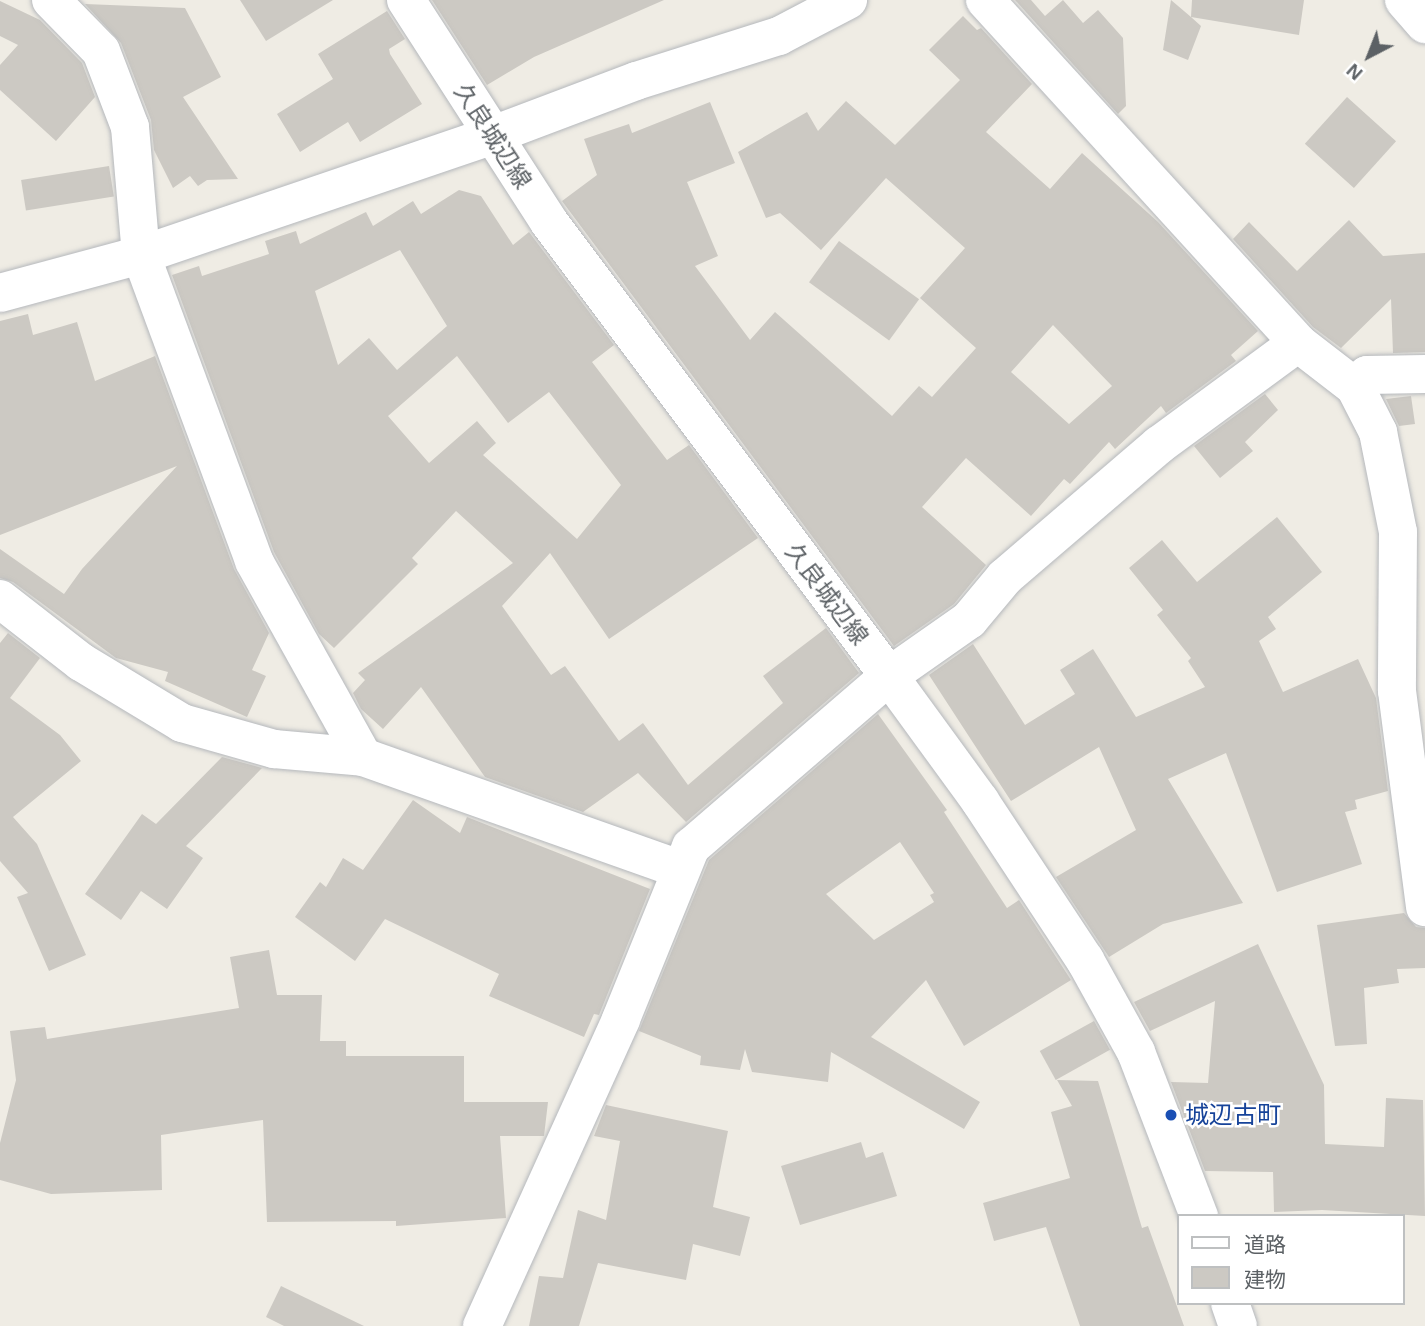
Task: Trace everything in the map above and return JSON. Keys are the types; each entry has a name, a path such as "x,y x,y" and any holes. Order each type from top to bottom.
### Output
{"street":[{"path":"51,0 101,51 130,127 141,255 254,561 363,757"},
{"name":"久良城辺線","path":"406,0 550,222 980,801 1085,960 1136,1052 1198,1214"},
{"path":"0,293 141,255 494,135 636,80 779,36 848,0"},
{"path":"985,0 1298,343 1355,387 1378,432 1398,532 1397,691 1425,907"},
{"path":"1404,0 1425,24"},
{"path":"482,1326 621,1019 679,869 691,847 889,676 969,620 1005,577 1159,445 1298,343"},
{"path":"1355,387 1367,375 1425,374"},
{"path":"0,599 81,662 182,723 274,749 363,757 679,869"},
{"path":"1231,1305 1238,1326"}],"building":[{"path":"240,0 333,0 266,41"},
{"path":"432,0 664,0 534,57 487,85"},
{"path":"1015,0 1031,0 1045,16 1063,0 1083,23 1098,10 1123,38 1126,106 1118,114"},
{"path":"1171,0 1201,26 1188,60 1163,50"},
{"path":"1192,0 1304,0 1299,35 1191,17"},
{"path":"0,1 40,20 82,63 95,97 56,141 0,90 0,65 18,45 0,36"},
{"path":"85,4 185,8 221,77 183,97 238,179 207,180 198,186 190,176 173,188 154,150 151,120 121,43"},
{"path":"387,11 405,39 389,49 390,54 422,104 360,142 348,122 300,152 277,114 333,79 318,54"},
{"path":"963,16 977,30 981,28 1032,84 986,132 1050,189 1082,153 1158,222 1258,331 1231,355 1236,361 1166,413 1161,406 1115,449 1109,442 1070,484 1064,479 1031,516 966,458 922,507 986,565 954,604 894,646 562,201 597,175 584,139 629,124 632,133 710,102 735,163 687,182 718,256 695,266 750,340 775,312 892,416 919,386 932,397 976,348 920,298 965,248 886,178 821,250 780,213 766,218 738,152 807,112 818,131 846,101 895,145 960,80 929,50","holes":["1053,325 1112,386 1069,424 1011,372"]},
{"path":"1347,97 1396,141 1354,188 1305,144"},
{"path":"109,166 114,197 26,211 21,180"},
{"path":"459,190 481,196 513,245 529,232 614,345 592,362 667,460 689,445 758,538 609,639 550,553 502,606 551,675 565,666 619,741 643,723 688,785 783,703 763,676 826,628 859,673 686,822 638,773 583,812 485,777 421,687 383,729 361,709 353,693 365,680 358,673 513,563 456,511 412,558 418,564 334,648 319,634 274,552 172,275 199,266 202,276 269,254 265,241 296,231 300,244 366,212 373,226 413,201 421,214","holes":["400,250 447,326 397,370 369,338 338,365 315,291","457,356 508,423 549,392 621,485 577,539 483,455 496,443 477,421 429,463 388,416"]},
{"path":"1349,220 1383,256 1425,253 1425,352 1393,353 1391,299 1341,348 1313,327 1233,239 1249,222 1297,271"},
{"path":"839,241 919,299 889,340 809,282"},
{"path":"28,314 33,335 77,322 95,381 155,356 234,569 269,633 252,670 266,676 247,717 165,681 168,672 116,658 13,582 0,578 0,549 64,594 82,569 177,466 0,535 0,321"},
{"path":"1265,394 1278,410 1245,442 1253,451 1220,478 1194,446"},
{"path":"1411,396 1415,424 1399,426 1386,399"},
{"path":"1277,517 1322,572 1268,617 1276,629 1259,641 1283,692 1358,659 1376,698 1388,791 1355,800 1357,809 1345,812 1362,864 1277,892 1226,753 1168,779 1243,903 1163,924 1109,957 1056,877 1136,830 1099,747 1011,801 929,675 973,644 1025,725 1075,694 1060,670 1093,649 1136,717 1205,687 1188,661 1191,658 1157,615 1163,610 1129,568 1162,540 1197,582"},
{"path":"8,633 40,658 10,698 60,735 81,761 13,817 37,844 86,955 49,971 17,897 28,893 0,861 0,643"},
{"path":"878,714 947,810 944,812 1007,908 1019,900 1071,980 964,1046 926,980 871,1037 980,1102 964,1129 831,1052 828,1082 752,1072 745,1049 740,1070 700,1065 701,1056 639,1031 709,860","holes":["900,842 934,893 930,895 934,902 874,940 826,894"]},
{"path":"222,757 262,768 186,846 203,858 167,909 141,891 121,920 85,894 142,814 156,824"},
{"path":"413,800 460,833 467,817 650,889 599,1015 594,1014 584,1037 489,996 499,974 385,919 355,961 295,917 320,882 326,887 343,858 363,870"},
{"path":"1404,913 1416,927 1425,928 1425,968 1397,969 1399,983 1364,988 1367,1044 1335,1046 1317,925"},
{"path":"1258,944 1324,1085 1325,1144 1384,1147 1386,1098 1423,1100 1425,1216 1322,1210 1274,1212 1273,1172 1205,1171 1171,1082 1208,1083 1215,1001 1150,1031 1134,1002"},
{"path":"269,950 277,995 322,995 320,1041 346,1041 346,1056 464,1056 464,1102 548,1102 544,1136 500,1136 506,1218 396,1226 396,1221 267,1222 263,1120 161,1135 162,1190 51,1194 0,1180 0,1143 16,1080 10,1031 45,1027 47,1039 239,1008 230,957"},
{"path":"1094,1021 1110,1050 1056,1080 1040,1051"},
{"path":"1057,1080 1098,1081 1142,1228 1148,1226 1184,1326 1080,1326 1046,1227 994,1241 983,1203 1070,1178 1051,1112 1072,1106"},
{"path":"606,1105 728,1131 713,1207 750,1217 740,1256 693,1244 686,1280 598,1263 579,1326 529,1326 539,1276 563,1278 578,1210 606,1220 620,1141 594,1136"},
{"path":"861,1142 866,1158 883,1152 897,1196 800,1225 781,1166"},
{"path":"281,1286 364,1326 284,1326 266,1317"}],"place":[{"name":"城辺古町","path":"1171,1115"}]}
